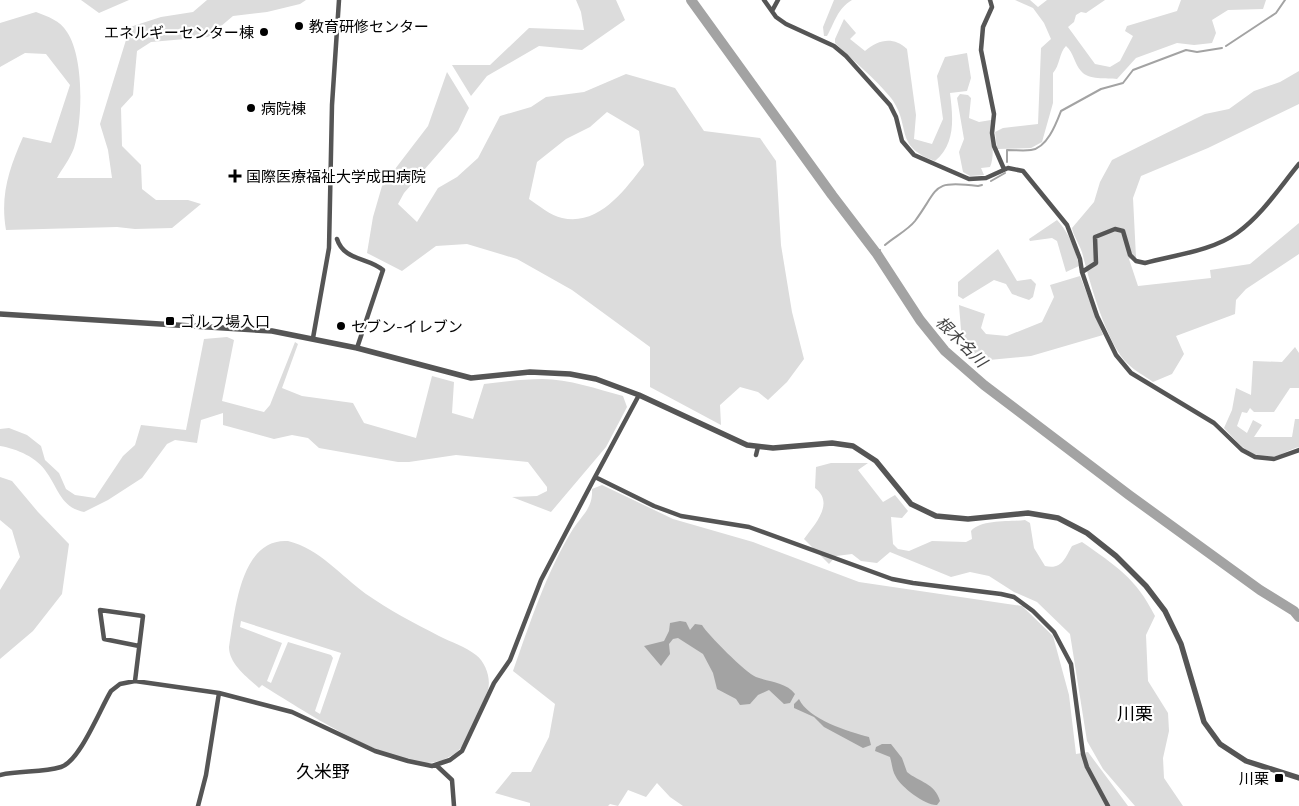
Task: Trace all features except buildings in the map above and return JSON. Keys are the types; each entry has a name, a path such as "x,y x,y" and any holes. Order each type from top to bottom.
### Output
{"street":[{"path":"313,338 329,248 332,105 339,0"},
{"path":"764,0 786,24 830,44 846,56 890,105 896,117 902,141 914,155 969,178 986,178 1004,169 1014,168 1023,171 1067,225 1080,259 1082,272 1097,316 1116,355 1131,373 1214,423 1242,450 1255,458 1274,459 1299,450"},
{"path":"772,10 778,0"},
{"path":"990,0 992,7 983,27 981,50 994,114 992,133 994,146 1004,169"},
{"path":"1082,272 1096,264 1095,237 1115,229 1123,231 1130,255 1136,261 1145,263 1222,241 1244,227 1274,198 1299,164"},
{"path":"337,239 341,247 350,255 382,270 357,348"},
{"path":"0,314 246,328 313,338 463,377 481,378 530,372 557,372 596,379 639,395 733,441 758,447 832,443 853,446 876,461 912,504 936,516 968,519 1028,513 1049,515 1074,525 1116,556 1133,572 1166,611 1180,639 1204,722 1220,744 1246,761 1299,778"},
{"path":"0,775 47,770 68,763 77,752 111,691 120,684 135,681 219,693 292,712 392,756 420,764 436,765 455,757 465,746 494,683 517,646 541,580 639,395"},
{"path":"756,455 758,447"},
{"path":"595,477 654,506 680,516 749,527 892,579 1001,594 1024,602 1054,632 1067,656 1074,679 1083,754 1087,767 1108,806"},
{"path":"135,681 143,616 100,610 104,639 139,646"},
{"path":"198,806 206,775 219,693"},
{"path":"436,765 452,780 454,806"}],"shaded area":[{"path":"81,0 129,0 99,13"},
{"path":"207,0 306,0 300,4 267,12 233,16 208,37 151,42 137,51 133,95 121,108 122,146 141,165 142,189 156,200 188,200 201,204 172,228 135,229 117,227 6,230 4,205 7,182 23,137 51,143 70,85 46,54 25,53 0,67 0,23 36,12 53,19 67,32 73,43 79,72 79,122 74,148 57,178 112,178 108,150 100,124 130,27 161,17 193,12"},
{"path":"576,0 616,0 625,20 582,50 539,46 487,76 471,96 452,65 490,65 529,28 584,30 581,12"},
{"path":"834,0 852,0 843,7 827,36 824,36 823,27"},
{"path":"1015,0 1030,0 1038,7 1047,0 1105,0 1086,13 1081,12 1076,15 1074,22 1068,27 1095,64 1110,67 1120,61 1133,36 1125,31 1127,26 1177,11 1181,0 1266,0 1263,9 1228,10 1212,20 1216,33 1212,43 1194,45 1177,43 1136,58 1117,79 1093,77 1084,74 1066,46 1053,73 1053,103 1042,142 1031,148 997,149 995,132 1003,128 1038,124 1041,48 1051,39 1044,23 1033,8"},
{"path":"844,19 856,33 850,39 865,51 875,44 886,41 896,42 907,49 916,115 914,139 932,144 943,119 937,76 945,57 967,53 971,78 967,91 950,93 952,121 950,138 947,147 935,161 913,149 908,142 901,118 891,98 835,43"},
{"path":"1299,71 1299,104 1208,148 1141,176 1133,198 1136,257 1129,259 1138,286 1211,278 1210,270 1250,264 1299,223 1299,254 1246,289 1236,300 1235,314 1176,336 1184,354 1172,374 1153,382 1128,364 1113,343 1100,313 1082,252 1072,228 1094,202 1100,182 1112,160 1205,114 1229,109 1254,91 1280,82"},
{"path":"447,72 469,108 458,131 404,193 398,204 417,222 438,188 457,177 478,158 500,116 531,107 546,97 584,92 626,74 675,88 704,131 760,138 776,161 781,245 792,312 804,359 787,382 768,400 758,392 740,387 720,405 721,425 650,387 650,347 572,290 517,259 467,244 436,246 402,271 367,253 373,217 382,186 428,126","holes":["607,112 639,131 644,165 619,195 599,212 588,217 562,218 549,213 529,199 537,162 566,139 590,127"]},
{"path":"960,94 968,95 971,98 969,118 979,122 991,120 993,156 990,167 981,168 984,175 970,176 963,172 959,152 964,139 957,98"},
{"path":"1057,220 1071,242 1079,266 1066,272 1057,241 1052,238 1030,241 1029,239"},
{"path":"998,249 1017,281 1031,279 1036,284 1033,297 1029,300 1012,294 1006,284 994,280 963,299 958,296 958,282"},
{"path":"1080,276 1103,335 1031,356 989,360 967,353 962,342 959,305 985,314 981,328 986,334 1007,336 1042,322 1054,297 1050,285"},
{"path":"227,337 234,340 222,401 264,412 270,405 295,342 298,344 282,388 302,396 353,403 364,423 416,438 432,376 454,382 452,413 473,419 484,384 520,380 552,379 583,385 623,396 627,407 606,447 551,512 512,497 537,496 547,491 547,487 528,462 456,455 398,462 319,448 308,438 292,435 274,439 223,425 223,413 201,420 197,443 175,440 167,444 142,478 108,500 84,512 76,510 65,502 38,462 13,449 0,446 0,429 9,428 27,435 41,446 45,460 59,473 66,489 75,495 95,498 123,456 135,445 141,425 186,430 204,339"},
{"path":"1295,347 1299,353 1299,388 1290,388 1274,412 1254,412 1250,408 1247,413 1242,412 1237,426 1247,433 1253,420 1262,425 1254,437 1292,437 1295,419 1299,419 1299,447 1273,457 1258,456 1246,449 1224,428 1232,410 1236,388 1251,395 1253,361 1282,362"},
{"path":"831,463 868,463 858,470 883,502 895,495 908,511 902,518 891,517 893,544 898,549 909,551 932,541 966,542 972,539 971,531 982,524 1025,520 1030,523 1034,548 1045,566 1059,565 1065,559 1072,546 1082,542 1105,558 1133,582 1155,616 1146,635 1148,681 1168,713 1169,731 1163,758 1164,778 1183,806 1135,806 1103,769 1087,741 1070,634 1037,602 1014,592 989,576 970,572 951,577 890,552 877,563 861,561 852,554 836,556 829,564 804,539 818,520 823,507 821,494 815,488 816,467"},
{"path":"0,477 12,481 38,512 69,544 62,594 33,631 0,659 0,590 20,557 12,530 0,520"},
{"path":"602,485 673,519 753,542 859,582 1022,606 1053,636 1069,695 1076,754 1088,752 1128,806 683,806 670,797 657,783 646,797 628,790 618,806 610,804 608,806 530,806 530,803 495,793 512,772 531,772 549,737 555,704 513,671 539,598 563,546 589,506 592,489"},
{"path":"288,541 310,550 375,600 480,658 488,676 488,690 470,732 458,751 444,760 427,763 408,760 387,753 342,733 262,685 259,688 235,665 229,647 234,615 243,580 250,564 259,551 272,543","holes":["241,621 341,653 320,714 315,711 333,658 331,655 288,642 271,683 267,681 282,643 240,627"]},
{"path":"686,622 690,630 695,624 702,625 727,653 751,674 787,687 795,694 790,703 784,704 769,690 758,695 750,704 740,705 736,699 717,689 713,673 703,654 678,638 673,639 669,644 670,654 661,666 644,646 664,641 669,631 670,623"},
{"path":"799,699 811,713 830,724 869,737 871,745 863,748 824,727 814,717 794,708 794,704"},
{"path":"882,744 891,744 902,758 907,772 934,790 940,801 937,805 927,802 908,791 894,772 890,757 875,751 876,747"}],"waterway":[{"name":"根木名川","path":"691,0 877,254 920,320 945,351 984,385 1129,495 1260,590 1294,611 1299,617"},
{"path":"1226,46 1276,13 1285,0"},
{"path":"1007,162 1007,150 1028,150 1042,145 1050,135 1061,111 1101,89 1123,83 1133,70 1186,50 1197,52 1222,48"},
{"path":"991,181 1005,173"},
{"path":"885,245 915,221 938,188 952,184 982,185"},
{"name":"根木名川","path":"877,254 880,250"}],"place":[{"name":"教育研修センター","path":"299,26"},
{"name":"エネルギーセンター棟","path":"264,32"},
{"name":"病院棟","path":"251,108"},
{"name":"国際医療福祉大学成田病院","path":"235,176"},
{"name":"ゴルフ場入口","path":"170,321"},
{"name":"セブン-イレブン","path":"341,326"},
{"name":"川栗","path":"1279,778"}],"district":[{"name":"川栗","path":"1135,713"},
{"name":"久米野","path":"323,771"}]}
